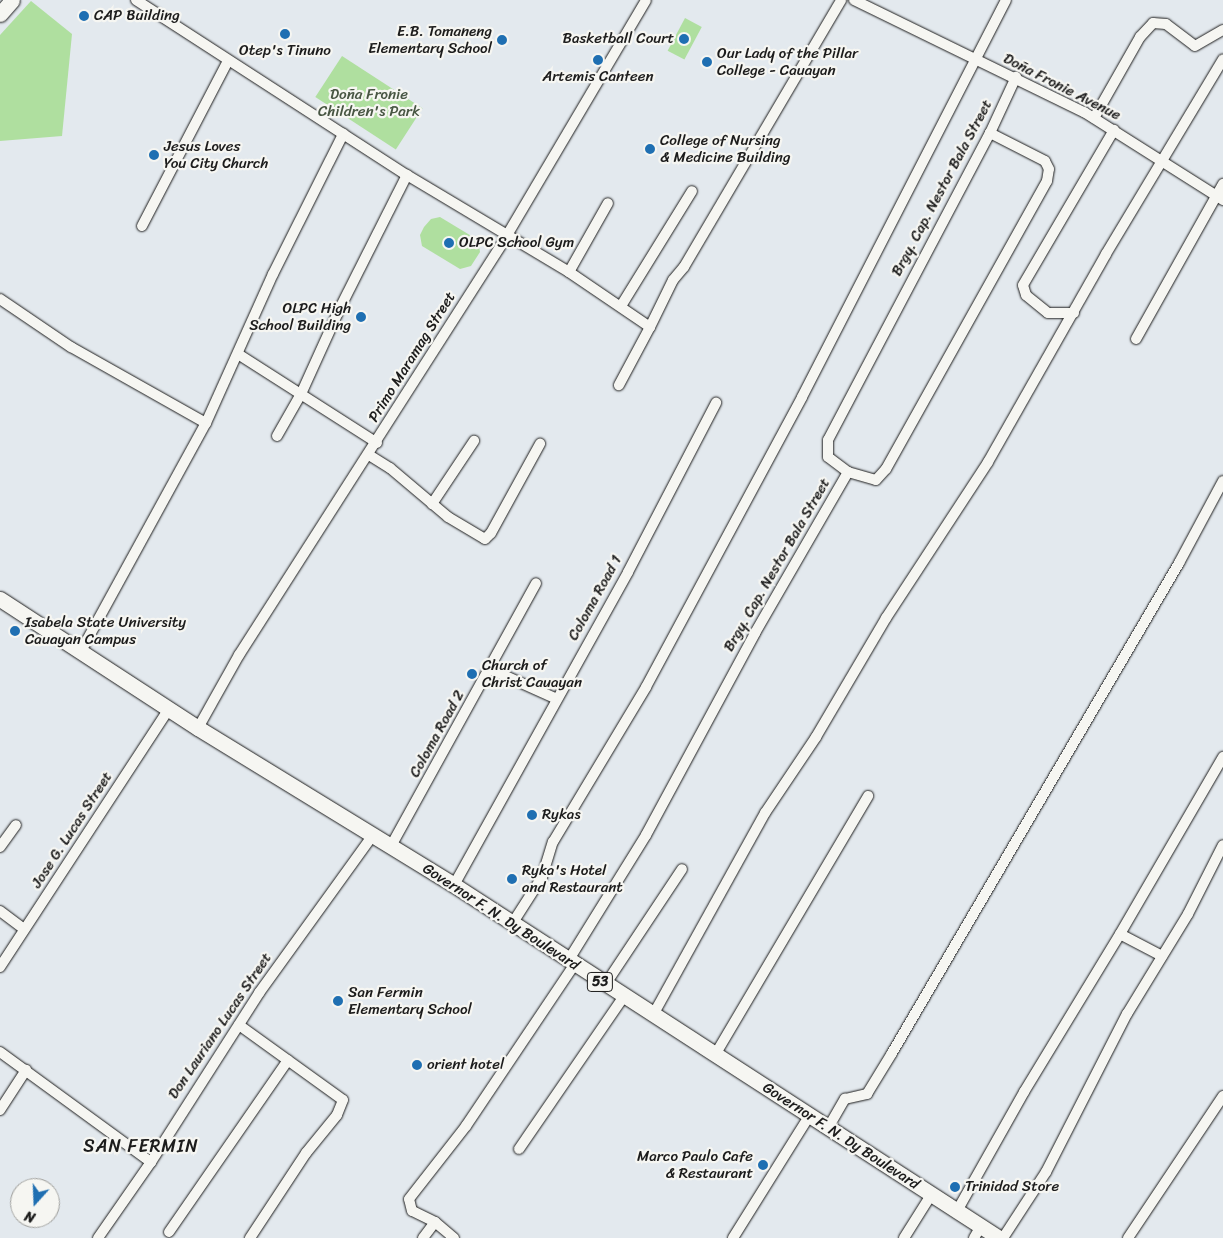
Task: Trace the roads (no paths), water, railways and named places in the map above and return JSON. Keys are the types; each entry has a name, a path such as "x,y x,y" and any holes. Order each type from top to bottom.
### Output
{"highway":[{"path":"0,14 12,0"},
{"name":"Governor F. N. Dy Boulevard","path":"0,599 198,728 373,834 605,985 810,1115 957,1211 977,1232 999,1238"}],"street":[{"path":"136,0 228,61 506,237 569,272 650,327"},
{"name":"Primo Maramag Street","path":"198,728 239,655 370,455 506,237 646,0"},
{"path":"619,385 673,280 689,258 841,0"},
{"name":"Doña Fronie Avenue","path":"854,0 976,61 1016,77 1094,118 1163,160 1220,198"},
{"path":"512,924 542,877 553,842 646,687 802,397 1006,0"},
{"path":"1094,118 1140,37 1153,23 1166,24 1195,46 1223,30"},
{"path":"653,1015 765,813 816,737 886,618 973,487 1223,58"},
{"path":"142,226 228,61"},
{"name":"Brgy. Cap. Nestor Bala Street","path":"435,1222 412,1211 409,1199 466,1126 571,963 646,835 755,633 848,472 828,457 828,440 990,133 1016,77"},
{"path":"1074,313 1059,315 1043,310 1026,296 1023,286 1114,130"},
{"path":"848,472 876,480 886,469 1047,181 1049,169 1045,161 990,133"},
{"path":"82,651 206,423 273,274 344,134"},
{"path":"277,436 302,394 340,308 408,175"},
{"path":"1136,339 1220,198 1223,184"},
{"path":"621,306 692,191"},
{"path":"569,272 608,203"},
{"path":"0,299 71,347 206,423"},
{"path":"238,354 377,443"},
{"name":"Coloma Road 1","path":"454,886 716,403"},
{"path":"432,504 474,442"},
{"path":"370,455 475,536 484,539 491,533 540,444"},
{"path":"828,1128 845,1099 867,1094 892,1054 1179,563 1223,481"},
{"name":"Coloma Road 2","path":"391,846 536,583"},
{"path":"490,669 556,699"},
{"name":"Jose G. Lucas Street","path":"0,967 169,709"},
{"path":"957,1211 1024,1092 1120,934 1223,758"},
{"path":"715,1055 868,796"},
{"path":"0,847 16,825"},
{"name":"Don Lauriano Lucas Street","path":"98,1238 151,1162 239,1025 373,834"},
{"path":"1003,1238 1046,1172 1127,1014 1162,956 1223,845"},
{"path":"605,985 682,868"},
{"path":"0,911 24,930"},
{"path":"1120,934 1162,956"},
{"path":"518,1149 624,996"},
{"path":"239,1025 340,1095 342,1105 306,1153 250,1238"},
{"path":"0,1052 151,1162"},
{"path":"169,1232 288,1060"},
{"path":"0,1110 26,1070"},
{"path":"1128,1238 1223,1096"},
{"path":"733,1238 810,1115"},
{"path":"904,1238 932,1195"},
{"path":"424,1238 435,1222 454,1238"}],"place":[{"name":"CAP Building","path":"84,16"},
{"name":"Otep's Tinuno","path":"285,34"},
{"name":"Basketball Court","path":"684,39"},
{"name":"E.B. Tomaneng Elementary School","path":"502,40"},
{"name":"Artemis Canteen","path":"598,60"},
{"name":"Our Lady of the Pillar College - Cauayan","path":"707,62"},
{"name":"College of Nursing & Medicine Building","path":"650,149"},
{"name":"Jesus Loves You City Church","path":"154,155"},
{"name":"OLPC School Gym","path":"449,243"},
{"name":"OLPC High School Building","path":"361,317"},
{"name":"Isabela State University Cauayan Campus","path":"15,631"},
{"name":"Church of Christ Cauayan","path":"472,674"},
{"name":"Rykas","path":"532,815"},
{"name":"Ryka's Hotel and Restaurant","path":"512,879"},
{"name":"San Fermin Elementary School","path":"338,1001"},
{"name":"orient hotel","path":"417,1065"},
{"name":"Marco Paulo Cafe & Restaurant","path":"763,1165"},
{"name":"Trinidad Store","path":"955,1187"}],"district":[{"name":"SAN FERMIN","path":"141,1146"}],"park label":[{"name":"Doña Fronie Children's Park","path":"369,102"}]}
